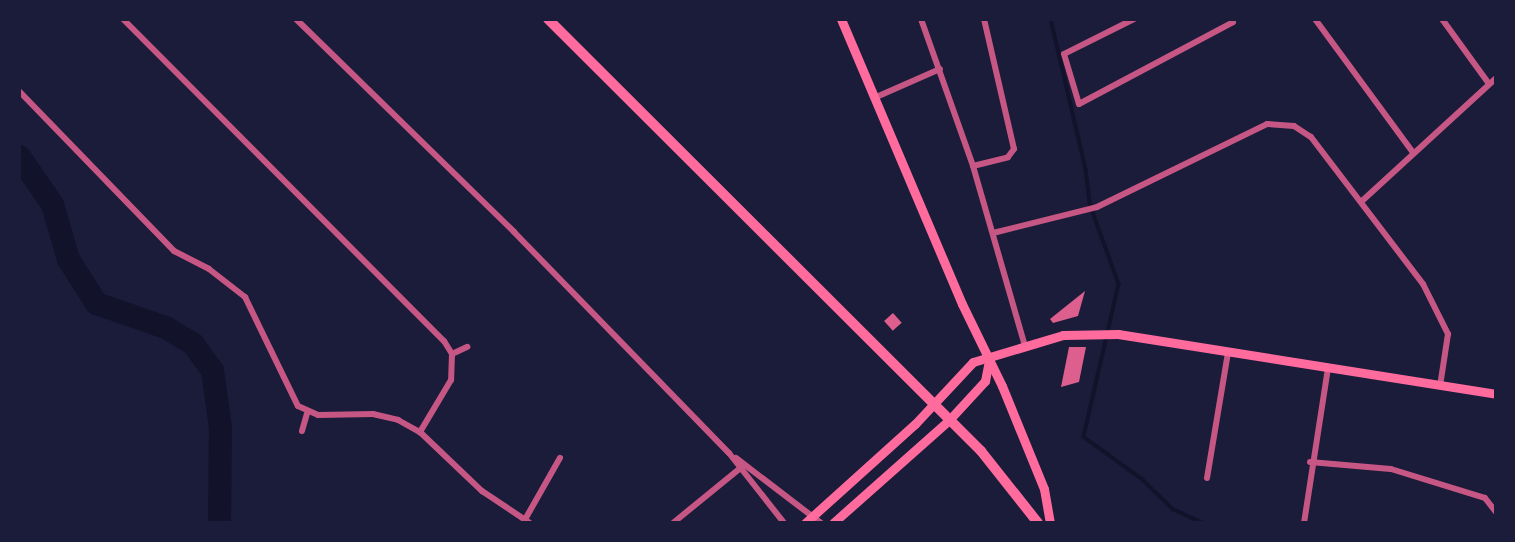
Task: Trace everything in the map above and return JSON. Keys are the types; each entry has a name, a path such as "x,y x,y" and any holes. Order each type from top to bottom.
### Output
{"highway":[{"path":"548,19 950,419 1012,484 1038,523"}],"main road":[{"path":"841,19 1044,489 1050,523"},
{"path":"805,523 817,519 935,404 973,362 989,360 1024,343 1090,333 1118,334 1496,394"},
{"path":"833,523 950,419 985,381 989,360"}],"street":[{"path":"123,19 434,330 452,354 451,380 420,432"},
{"path":"296,19 514,232 743,467 784,523"},
{"path":"921,19 973,166 1024,343"},
{"path":"973,166 1008,157 1014,149 984,19"},
{"path":"1134,19 1064,54 1079,104 1232,21"},
{"path":"1315,19 1412,151"},
{"path":"1442,19 1489,84"},
{"path":"874,98 940,69"},
{"path":"1362,201 1412,151 1496,78"},
{"path":"19,91 174,251 209,269 245,297 290,393 307,414"},
{"path":"993,233 1097,207 1267,124 1294,126 1311,137 1423,284 1448,334 1440,386"},
{"path":"452,354 467,347"},
{"path":"1207,478 1228,353"},
{"path":"1304,523 1310,461 1328,368"},
{"path":"302,431 307,414"},
{"path":"307,414 373,414 398,419 420,432 482,491 525,522 560,458"},
{"path":"1310,461 1391,469 1485,498 1496,512"},
{"path":"743,467 817,519"},
{"path":"673,523 743,467"}],"building":[{"path":"1085,291 1078,316 1053,323 1050,319"},
{"path":"893,313 902,323 893,331 884,321"},
{"path":"1069,347 1086,347 1079,382 1061,387"}],"waterway":[{"path":"1051,19 1086,170 1090,204 1119,284 1084,437 1142,479 1173,509 1203,523"},
{"path":"19,156 52,204 68,259 96,303 165,327 193,344 212,370 220,427 219,523"}]}
